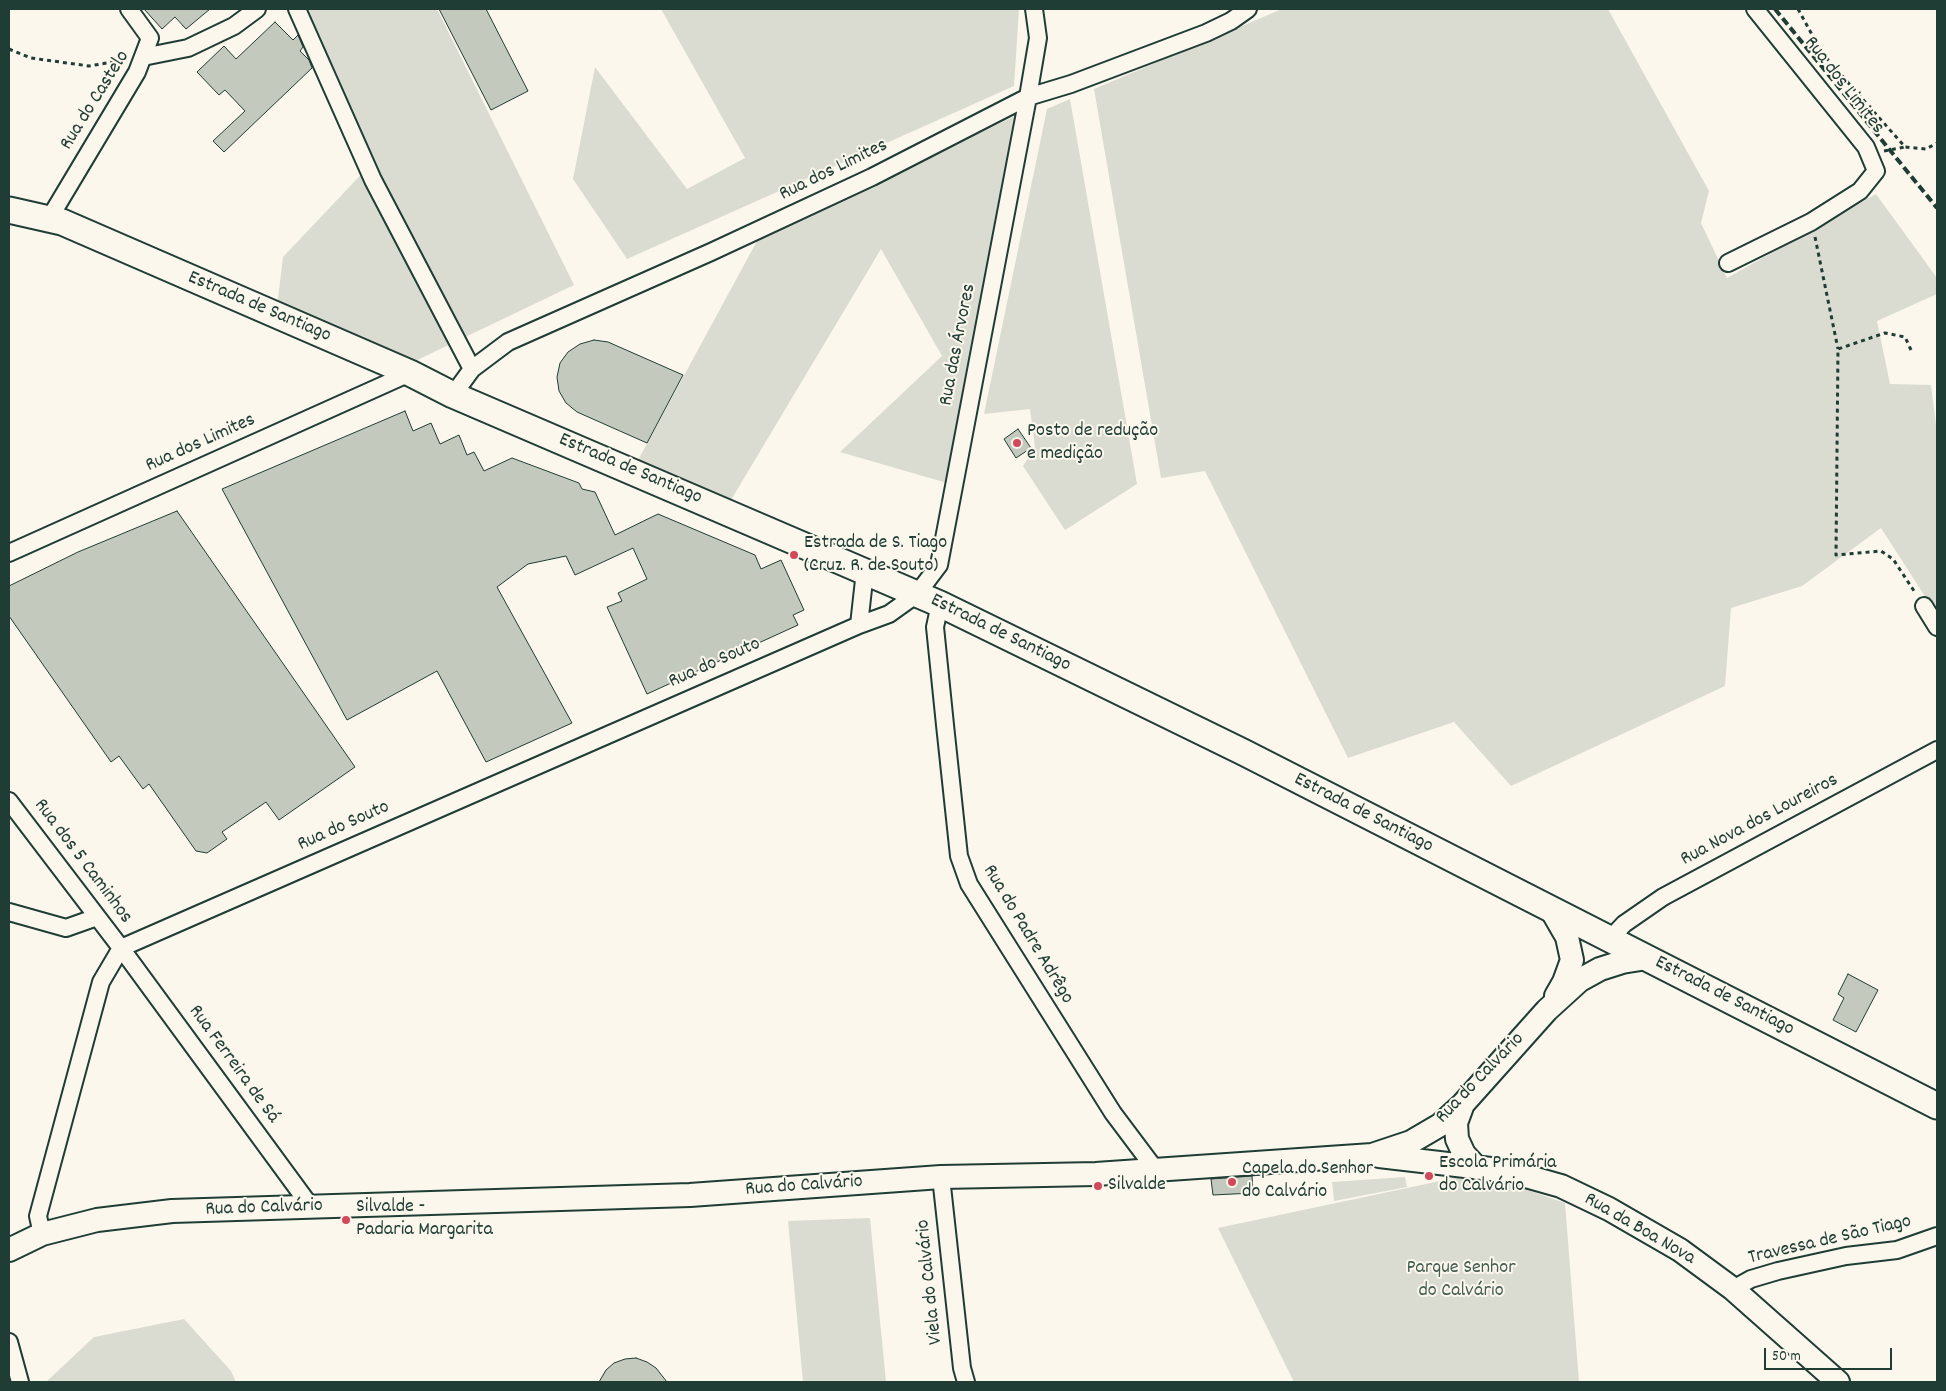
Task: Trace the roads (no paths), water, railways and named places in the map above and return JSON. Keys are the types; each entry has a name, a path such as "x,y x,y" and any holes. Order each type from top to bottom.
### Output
{"main road":[{"name":"Estrada de Santiago","path":"9,210 62,222 410,373 453,395 940,604 1243,752 1937,1106"},
{"path":"1552,911 1567,936 1576,970 1600,969 1622,962 1647,958"},
{"name":"Rua do Calvário","path":"9,1250 42,1234 97,1220 172,1211 690,1195 941,1177 1096,1174 1372,1155 1411,1142 1440,1124 1463,1104 1547,1010 1564,982 1576,970 1576,952 1584,944 1592,940 1609,940"},
{"path":"1463,1104 1456,1124 1457,1138 1464,1154 1477,1168"},
{"name":"Rua da Boa Nova","path":"1372,1155 1508,1171 1561,1186 1609,1209 1680,1250 1733,1289 1838,1382"}],"street":[{"path":"129,9 150,38 143,57"},
{"name":"Rua do Castelo","path":"49,219 143,57 188,48 234,26 257,9"},
{"path":"296,9 374,180 472,370"},
{"name":"Rua das Árvores","path":"917,594 939,565 1028,97 1038,38 1034,9"},
{"name":"Rua dos Limites","path":"453,395 472,370 508,342 711,252 872,177 1028,97 1071,84 1206,33 1231,21 1248,9"},
{"name":"Rua dos Limites","path":"1728,263 1811,222 1860,191 1876,171 1866,147 1755,9"},
{"name":"Rua dos Limites","path":"9,553 410,373"},
{"path":"859,625 865,571"},
{"name":"Rua do Souto","path":"121,948 859,625 889,614 917,594"},
{"name":"Rua do Padre Adrêgo","path":"940,604 935,627 944,715 959,856 969,884 1113,1113 1155,1169"},
{"path":"1924,606 1937,627"},
{"name":"Rua Nova dos Loureiros","path":"1609,940 1624,924 1663,897 1937,750"},
{"name":"Rua dos 5 Caminhos","path":"9,801 121,948"},
{"path":"9,912 66,928 97,917"},
{"path":"42,1234 38,1216 101,982 121,948"},
{"name":"Rua Ferreira de Sá","path":"121,948 311,1207"},
{"name":"Viela do Calvário","path":"941,1177 959,1350 966,1382"},
{"name":"Travessa de São Tiago","path":"1733,1289 1751,1279 1778,1271 1846,1256 1897,1250 1937,1236"},
{"path":"9,1342 20,1382"}],"railway":[{"path":"1775,9 1937,208"}],"place":[{"name":"Posto de redução e medição","path":"1017,443"},
{"name":"Estrada de S. Tiago (Cruz. R. de Souto)","path":"794,555"},
{"name":"Escola Primária do Calvário","path":"1429,1176"},
{"name":"Capela do Senhor do Calvário","path":"1232,1182"},
{"name":"Silvalde","path":"1098,1186"},
{"name":"Silvalde - Padaria Margarita","path":"346,1220"}],"park label":[{"name":"Parque Senhor do Calvário","path":"1461,1280"}]}
